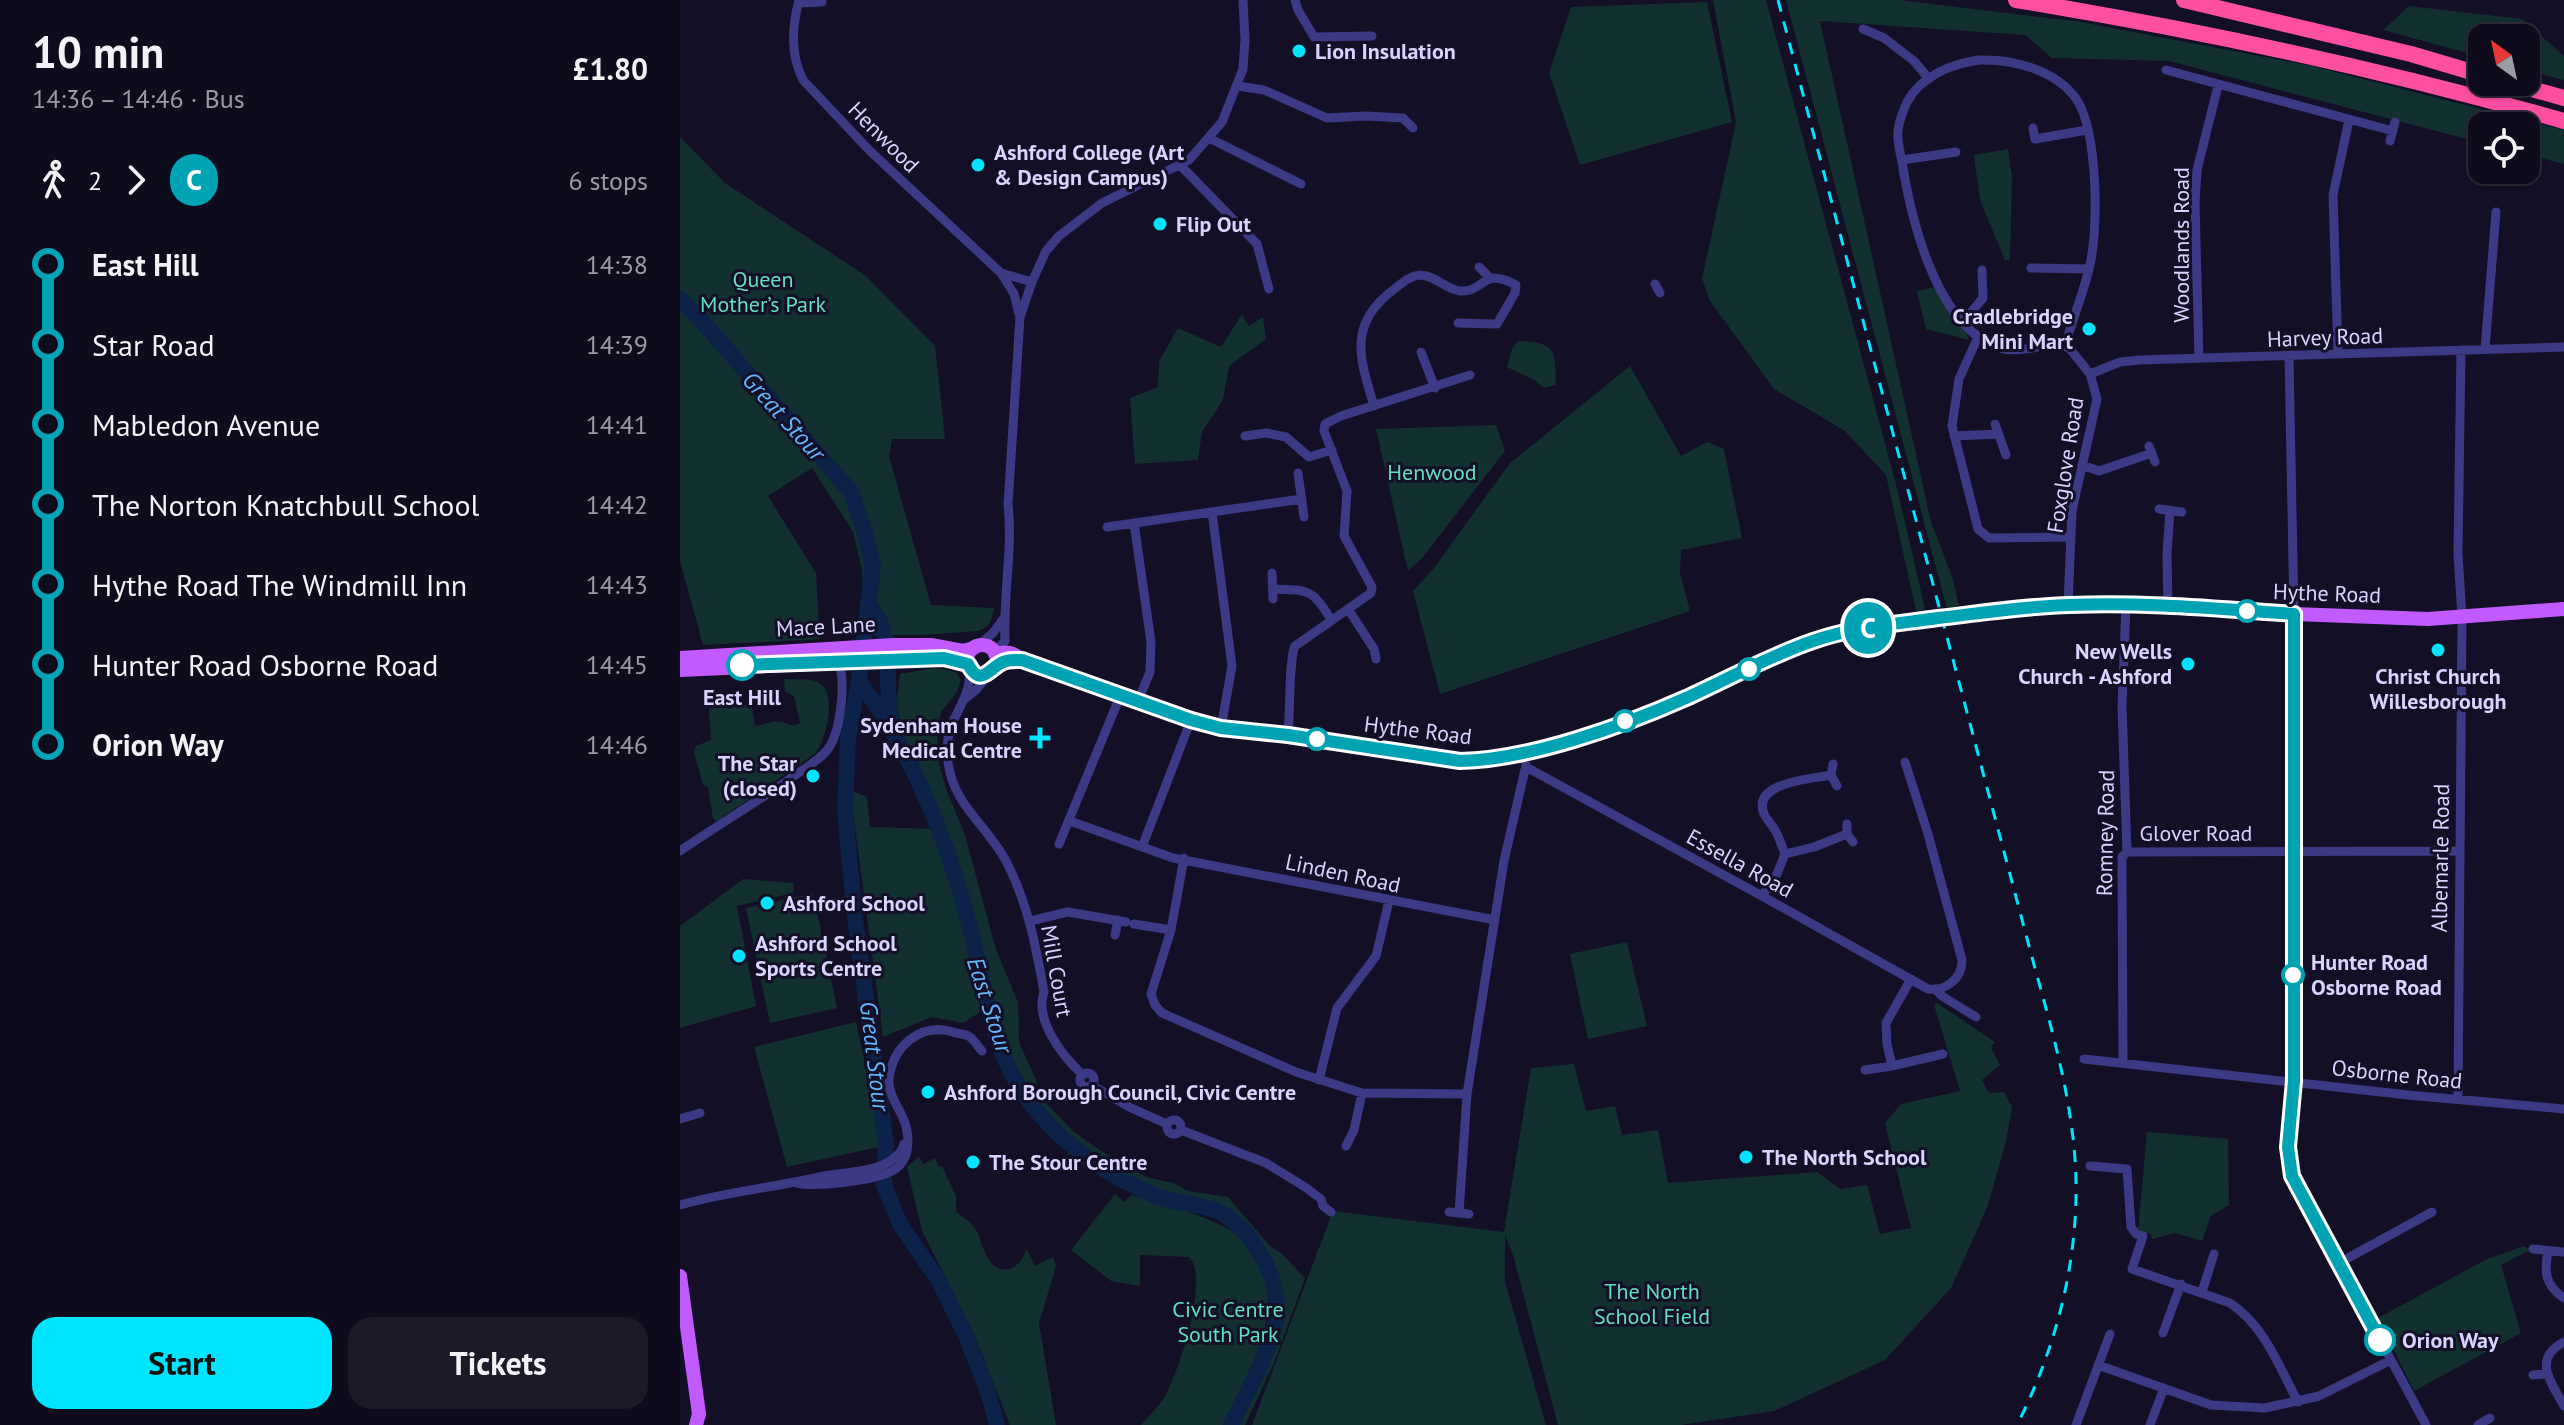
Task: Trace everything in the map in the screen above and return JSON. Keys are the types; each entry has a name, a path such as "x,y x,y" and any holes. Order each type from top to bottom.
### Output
{"highway":[{"path":"2016,0 2179,28 2482,98 2564,121"},
{"path":"2184,0 2411,54 2468,71"},
{"path":"2540,91 2564,98"}],"main road":[{"name":"Hythe Road","path":"996,657 1003,652 1221,728 1460,761 1526,760 1670,705 1812,641 1846,632 1918,621 2068,605 2462,617 2564,609"},
{"name":"Mace Lane","path":"680,670 845,663 931,645 963,651 976,647"},
{"name":"Mace Lane","path":"680,658 854,647 944,658 969,666"},
{"path":"976,647 987,647 996,657 981,675 969,666 969,655 976,647"},
{"path":"680,1276 701,1421"}],"street":[{"name":"Henwood","path":"996,657 1003,619 1011,528 1008,504 1020,317 1032,282 1046,251 1074,223 1102,203 1189,160 1222,122 1243,69 1243,0"},
{"path":"1295,0 1314,37 1372,36"},
{"name":"Henwood","path":"822,2 799,1 793,40 797,69 803,80 870,151 1001,273 1014,294 1020,317"},
{"path":"1867,34 1884,38 1914,61 1929,79"},
{"path":"1979,60 2004,61 2034,67 2051,77 2077,100 2087,130 2096,201 2094,236 2089,269 2067,339 2062,344 2017,350 1998,348 1978,337 1963,322 1929,266 1913,217 1898,131 1912,95 1929,79 1949,67 1979,60"},
{"path":"2166,70 2392,131"},
{"path":"1238,86 1264,90 1327,118 1403,118 1413,128"},
{"name":"Woodlands Road","path":"2199,358 2196,181 2218,86"},
{"path":"2338,354 2333,195 2349,120"},
{"path":"2033,128 2035,139 2087,130"},
{"path":"1209,138 1301,184"},
{"path":"1902,160 1956,152"},
{"path":"1180,165 1257,244 1269,289"},
{"path":"2485,349 2496,212"},
{"path":"1422,261 1422,275"},
{"path":"2031,268 2049,264 2089,269"},
{"path":"1479,267 1490,278"},
{"path":"1963,322 1982,301 1988,282 1982,270"},
{"name":"Henwood","path":"1001,273 1032,282"},
{"path":"1374,406 1359,348 1368,316 1386,296 1408,279 1422,275 1459,291 1473,289 1490,278 1516,285 1515,293 1497,324 1458,323"},
{"path":"1367,300 1376,307"},
{"path":"1978,337 1959,379 1952,415 1954,436 1974,515 1983,535 2002,539 2070,537"},
{"name":"Foxglove Road","path":"2062,344 2071,350 2090,374 2097,399 2072,511 2068,605"},
{"name":"Harvey Road","path":"2090,374 2120,362 2564,347"},
{"name":"Albemarle Road","path":"2458,1098 2461,350"},
{"path":"1421,352 1435,388"},
{"path":"2289,357 2294,614 2294,1081 2288,1147 2290,1168 2426,1425"},
{"path":"1288,735 1291,655 1302,640 1371,593 1372,587 1344,536 1347,491 1324,431 1325,424 1470,375"},
{"path":"1245,436 1266,427 1290,439 1309,457 1332,450"},
{"path":"1954,436 1997,429 2006,455"},
{"path":"2082,465 2099,471 2152,454"},
{"path":"1298,473 1304,517"},
{"path":"1110,523 1134,523 1302,499"},
{"path":"2159,509 2182,512"},
{"path":"2168,606 2170,510"},
{"path":"1212,512 1232,666 1221,728"},
{"path":"1134,523 1151,642 1150,672 1138,701"},
{"path":"1272,573 1273,594 1308,592 1316,596 1331,620"},
{"name":"Romney Road","path":"2123,1063 2122,857 2127,852 2127,839 2122,706 2126,605"},
{"path":"1348,609 1374,649 1376,659"},
{"path":"976,647 993,633 1003,619"},
{"path":"680,851 780,786 829,748 837,725 845,663 832,648"},
{"name":"Mill Court","path":"996,657 976,690 966,698 952,720 946,741 951,782 973,819 1002,854 1030,921 1044,992 1041,1002 1059,1049 1083,1075 1093,1076 1092,1085 1129,1107 1167,1124 1177,1120 1181,1123 1181,1130 1192,1137 1266,1163 1325,1196 1323,1206 1331,1212"},
{"name":"Mill Court","path":"966,698 969,666"},
{"path":"1059,844 1121,694"},
{"path":"1142,847 1191,720"},
{"path":"1459,1213 1467,1094 1514,810 1526,760"},
{"name":"Essella Road","path":"1526,760 1762,896 1928,989 1936,990 1976,1017"},
{"path":"1905,762 1963,965 1952,983 1936,990"},
{"path":"1833,764 1831,775 1837,786"},
{"path":"1762,896 1777,874 1785,854 1762,808 1766,795 1775,787 1831,775"},
{"name":"Linden Road","path":"1070,821 1173,858 1495,920"},
{"path":"1785,854 1849,833"},
{"name":"Glover Road","path":"2127,852 2458,851"},
{"path":"1184,858 1171,930 1151,994 1162,1013 1319,1080 1362,1093 1467,1094"},
{"path":"1319,1080 1337,1008 1376,956 1389,901"},
{"path":"1030,921 1068,912 1171,930"},
{"path":"1115,935 1126,922"},
{"path":"1892,1066 1886,1023 1911,979"},
{"path":"680,1205 725,1193 797,1183 813,1186 887,1168 902,1150 908,1133 889,1085 895,1055 904,1044 924,1031 945,1029 969,1036 982,1051"},
{"path":"1865,1070 1943,1054"},
{"name":"Osborne Road","path":"2084,1059 2564,1109"},
{"path":"1346,1146 1354,1130 1362,1093"},
{"path":"680,1119 700,1113"},
{"path":"2090,1166 2127,1169 2131,1227 2136,1234 2143,1236 2132,1269 2230,1303 2252,1321 2282,1367 2298,1402"},
{"path":"2339,1263 2432,1212"},
{"path":"2533,1249 2564,1252"},
{"path":"2548,1251 2546,1277 2554,1291 2564,1298"},
{"path":"2202,1292 2214,1254"},
{"path":"2163,1333 2181,1284"},
{"path":"2076,1425 2110,1334"},
{"path":"2564,1342 2549,1357 2546,1374 2564,1406"},
{"path":"2098,1365 2218,1406 2266,1408 2319,1396 2391,1360"},
{"path":"2533,1375 2546,1374"},
{"path":"2150,1425 2164,1388"},
{"path":"2478,1425 2490,1418"}],"green space":[{"path":"1713,0 1766,0 1898,492 1925,609 1916,611 1886,475 1845,431 1774,389 1710,301 1702,279 1736,122"},
{"path":"1786,0 1899,0 2081,22 2312,66 2493,112 2468,112 2468,139 2169,61 2052,58 2025,35 1820,21 1931,522 1953,579 1959,606 1947,609"},
{"path":"1707,2 1732,122 1580,165 1549,73 1571,7"},
{"path":"2409,6 2522,19 2528,24 2468,24 2468,53 2383,30"},
{"path":"2540,35 2564,56 2564,80 2540,74"},
{"path":"2540,124 2564,130 2564,164 2540,158"},
{"name":"Queen Mother’s Park","path":"680,137 725,183 866,276 935,346 945,439 892,439 889,456 931,605 994,608 985,627 978,631 921,635 863,635 862,570 853,532 812,468 768,496 816,573 820,639 703,645 680,561"},
{"path":"2008,149 2012,177 2010,260 2005,260 1980,200 1974,155"},
{"path":"1935,287 1969,340 1926,329 1917,291"},
{"path":"1242,314 1249,326 1263,317 1266,339 1229,366 1223,400 1202,432 1198,460 1135,464 1130,398 1158,387 1159,361 1178,328 1221,347"},
{"path":"1518,341 1540,343 1551,350 1556,385 1544,388 1507,367 1512,349"},
{"path":"1630,366 1681,456 1707,442 1724,449 1742,538 1681,550 1680,573 1690,611 1440,694 1413,591 1434,568 1510,463"},
{"name":"Henwood","path":"1496,425 1505,451 1423,557 1408,571 1376,429"},
{"path":"935,668 956,672 961,680 957,692 941,712 937,732 939,763 965,835 996,950 1018,1002 1019,1042 1040,1097 1073,1131 1146,1177 1173,1183 1188,1191 1228,1197 1270,1246 1305,1278 1274,1363 1245,1425 1230,1425 1275,1319 1274,1285 1246,1236 1213,1210 1177,1203 1138,1188 1094,1164 1048,1122 1007,1063 994,1029 963,899 938,814 915,758 903,739 897,700 900,674"},
{"path":"784,679 817,682 828,694 827,726 820,746 816,753 717,821 713,819 708,787 703,785 694,752 696,746 711,740 709,709 751,702 755,726 775,722 800,723 794,696 785,691"},
{"path":"850,790 867,797 870,827 938,829 985,1009 963,1023 932,1017 883,1037"},
{"path":"743,879 794,883 793,893 737,906 756,1006 680,1028 680,926"},
{"path":"813,893 837,1008 770,1023 746,908"},
{"path":"1627,942 1647,1026 1588,1039 1570,954"},
{"name":"The North School Field","path":"1937,1003 1995,1042 1991,1047 2000,1065 1982,1080 1989,1093 2004,1092 2012,1107 2006,1142 1987,1208 1951,1288 1885,1360 1774,1411 1681,1425 1558,1425 1505,1235 1505,1282 1546,1425 1252,1425 1333,1211 1504,1232 1531,1068 1574,1064 1586,1111 1615,1106 1622,1135 1658,1130 1668,1183 1817,1172 1840,1189 1867,1185 1880,1234 1911,1228 1885,1123 1901,1104 1960,1091 1934,1005"},
{"path":"856,1022 883,1146 787,1167 754,1047"},
{"path":"2147,1132 2228,1139 2229,1205 2211,1216 2202,1241 2175,1233 2152,1239 2151,1234 2138,1231"},
{"path":"919,1157 923,1164 935,1158 939,1167 942,1166 956,1196 956,1211 975,1228 987,1257 997,1268 1004,1270 1015,1266 1026,1248 1035,1266 1053,1257 1056,1266 1039,1323 1056,1425 1010,1425 974,1334 922,1231 907,1167"},
{"name":"Civic Centre South Park","path":"1115,1194 1125,1202 1131,1195 1218,1224 1240,1237 1257,1257 1266,1280 1268,1304 1265,1329 1248,1379 1227,1425 1141,1425 1165,1396 1178,1367 1194,1303 1195,1268 1189,1257 1140,1255 1140,1286 1111,1281 1071,1250"},
{"path":"2524,1246 2530,1250 2501,1265 2521,1333 2414,1391 2378,1318 2487,1259"}],"waterway":[{"name":"Great Stour","path":"680,299 851,492 864,530 873,566 859,681 848,737 845,811 855,919 886,1144 884,1185 900,1224 939,1281 966,1336 997,1425"},
{"name":"East Stour","path":"868,604 877,616 886,644 892,720"},
{"name":"East Stour","path":"859,681 898,740 929,804 964,905 998,1041 1023,1093 1061,1136 1083,1155 1159,1197 1223,1214 1245,1233 1263,1259 1275,1289 1276,1318 1263,1359 1231,1425"}],"railway":[{"path":"1778,0 2048,1014 2069,1106 2076,1168 2076,1206 2067,1281 2047,1355 2017,1425"}],"bus line":[{"name":"C","path":"742,665 944,658 968,664 973,672 985,675 1005,660 1022,660 1221,728 1460,761 1525,753 1568,741 1670,705 1804,644 1846,632 1908,622 2068,605 2168,606 2294,614 2294,1081 2289,1161 2292,1176 2380,1340"}],"place":[{"name":"Lion Insulation","path":"1299,51"},
{"name":"Ashford College (Art & Design Campus)","path":"978,165"},
{"name":"Flip Out","path":"1160,224"},
{"name":"Cradlebridge Mini Mart","path":"2089,329"},
{"name":"Christ Church Willesborough","path":"2438,650"},
{"name":"New Wells Church - Ashford","path":"2188,664"},
{"name":"East Hill","path":"742,665"},
{"name":"Sydenham House Medical Centre","path":"1040,738"},
{"name":"The Star (closed)","path":"813,776"},
{"name":"Ashford School","path":"767,903"},
{"name":"Ashford School Sports Centre","path":"739,956"},
{"name":"Hunter Road Osborne Road","path":"2293,975"},
{"name":"Ashford Borough Council, Civic Centre","path":"928,1092"},
{"name":"The North School","path":"1746,1157"},
{"name":"The Stour Centre","path":"973,1162"},
{"name":"Orion Way","path":"2380,1340"}]}
